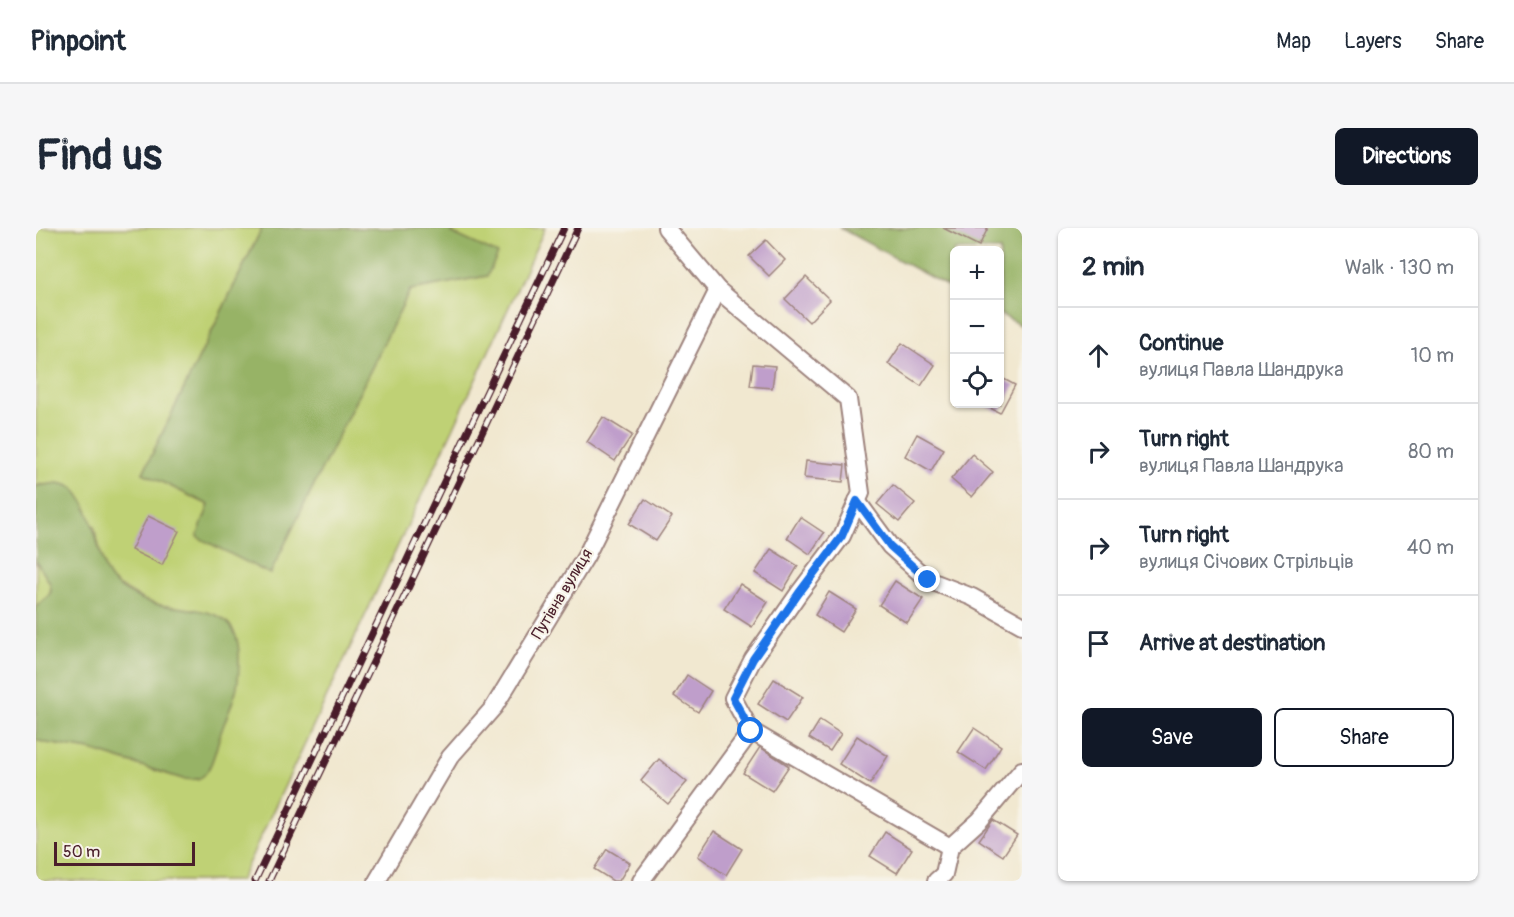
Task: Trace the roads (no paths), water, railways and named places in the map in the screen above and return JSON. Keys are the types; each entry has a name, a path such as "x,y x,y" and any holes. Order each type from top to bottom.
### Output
{"street":[{"path":"666,228 718,290 848,399 861,493 842,536 753,659 733,698 751,731 950,847"},
{"name":"Путівна вулиця","path":"376,881 450,757 494,707 586,556 718,290"},
{"path":"857,501 890,546 928,580 972,597 1022,625"},
{"path":"641,881 751,731"},
{"path":"936,881 944,874 950,847 980,820 1022,770"}],"railway":[{"path":"255,881 564,228"},
{"path":"269,881 578,228"}]}
